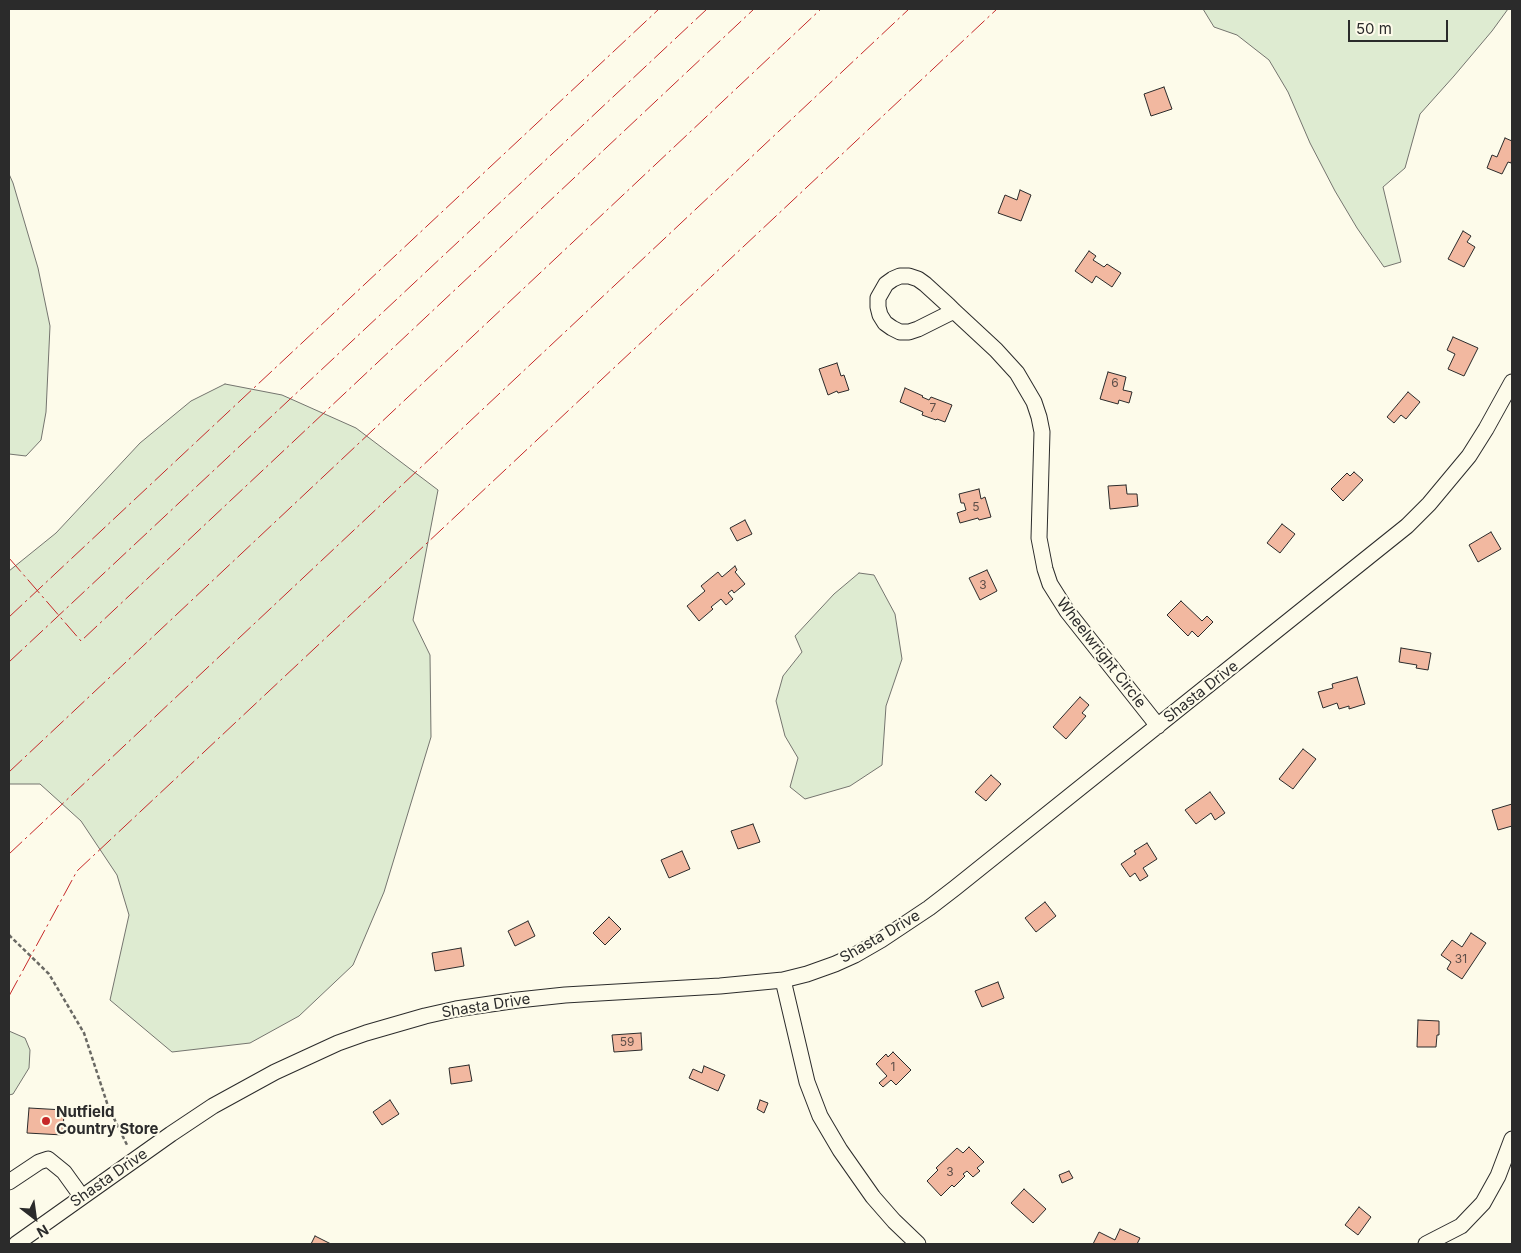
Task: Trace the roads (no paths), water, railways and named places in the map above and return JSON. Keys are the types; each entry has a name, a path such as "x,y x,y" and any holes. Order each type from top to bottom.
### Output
{"street":[{"name":"Wheelwright Circle","path":"954,311 918,329 900,332 885,323 880,315 878,298 886,284 900,276 918,279 925,284 996,350 1017,373 1034,402 1039,417 1043,446 1039,538 1050,584 1068,611 1158,726"},
{"name":"Shasta Drive","path":"16,1244 213,1106 275,1072 338,1043 366,1033 456,1009 518,1000 564,995 692,988 783,980 806,974 855,955 905,925 955,888 1400,532 1418,516 1450,481 1469,456 1486,430 1512,382"},
{"path":"783,980 807,1082 820,1116 840,1150 873,1197 918,1244"},
{"path":"1426,1244 1461,1226 1483,1203 1498,1176 1512,1139"},
{"path":"9,1182 39,1162 48,1159 64,1172 82,1197"}],"place":[{"name":"Nutfield Country Store","path":"46,1121"}]}
